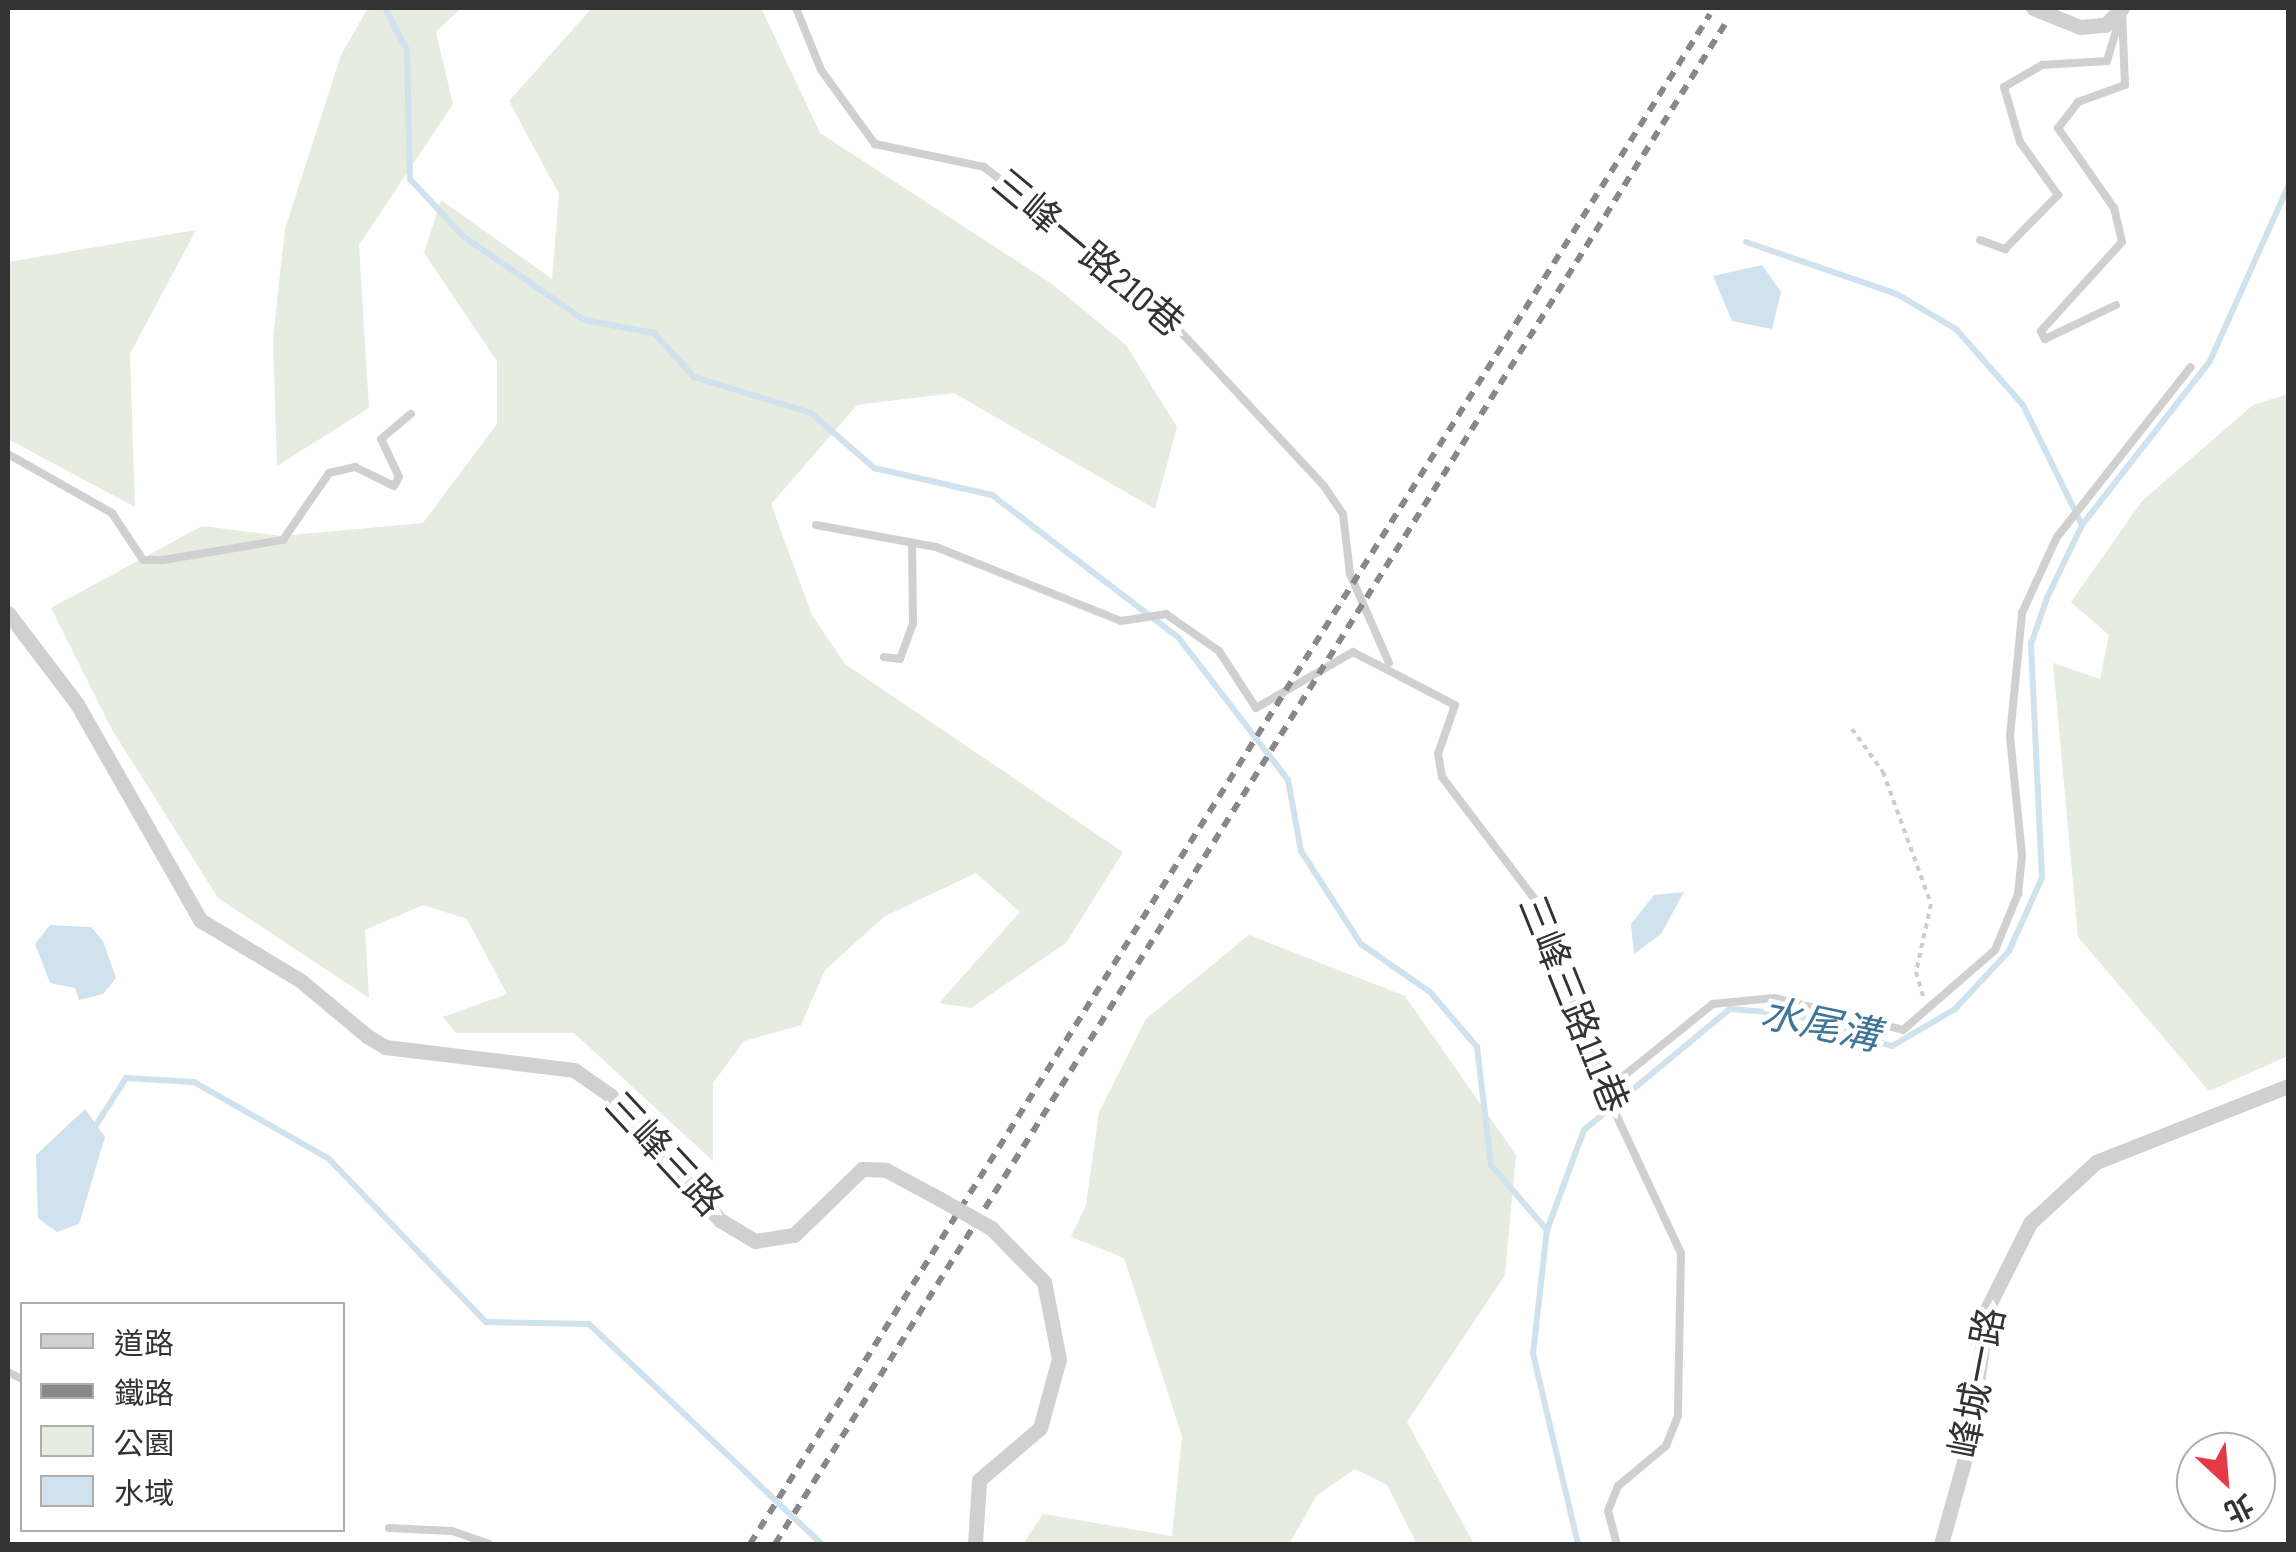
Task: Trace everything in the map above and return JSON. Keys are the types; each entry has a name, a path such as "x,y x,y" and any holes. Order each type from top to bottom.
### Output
{"street":[{"path":"2034,8 2080,27 2105,25 2122,9"},
{"name":"三峰三路","path":"8,613 15,632 77,704 200,920 301,981 367,1036 385,1047 574,1070 610,1095 720,1220 755,1241 794,1235 841,1179 862,1168 886,1170 991,1228 1044,1282 1059,1359 1040,1428 979,1480 976,1544"},
{"name":"峰城一路","path":"1941,1544 1967,1451 1988,1307 2030,1223 2096,1162 2288,1086"}],"lane":[{"name":"三峰一路210巷","path":"796,8 821,70 875,144 984,168 1140,288 1324,486 1343,514 1350,574 1390,664"},
{"path":"1980,240 2005,249 2058,195 2020,142 2004,86 2042,65 2107,61 2122,9"},
{"path":"2116,305 2045,338 2040,331 2122,242 2114,208 2058,128 2078,102 2125,85 2130,44 2122,9"},
{"path":"1605,1093 1685,1023 1739,996 1880,1031 1903,1030 1995,950 2018,894 2024,817 2010,736 2022,613 2057,537 2191,367"},
{"path":"8,454 112,513 143,560 163,560 284,540 329,473 355,467 394,486 399,476 382,439 410,414"},
{"name":"三峰三路111巷","path":"816,525 912,546 936,547 1120,621 1166,614 1187,624 1219,650 1256,708 1353,652 1390,664 1455,705 1438,754 1442,777 1536,901 1605,1093 1681,1253 1683,1324 1678,1416 1666,1446 1618,1486 1608,1511 1617,1544"},
{"path":"884,657 900,659 913,624 912,546"},
{"path":"389,1528 452,1531 490,1544"}],"path":[{"path":"1852,729 1883,772 1931,904 1916,972 1926,1012"}],"green space":[{"path":"368,8 461,8 436,32 453,104 359,245 369,408 277,466 273,338 285,229 341,55"},
{"path":"592,8 761,8 820,133 1052,284 1126,345 1177,427 1155,509 954,393 857,405 771,504 812,615 845,664 1123,852 1066,943 971,1008 939,1003 1020,912 976,873 885,916 825,970 801,1025 744,1041 713,1083 713,1161 574,1033 456,1033 443,1017 507,994 467,919 423,905 365,930 369,998 218,898 111,728 51,608 202,526 281,536 423,523 497,424 497,361 424,253 441,200 552,279 559,194 509,101"},
{"path":"196,230 130,354 135,507 8,439 8,262"},
{"path":"2288,394 2288,1056 2209,1091 2078,937 2053,663 2100,679 2109,635 2071,602 2142,501 2253,405"},
{"path":"1249,935 1405,996 1516,1155 1505,1275 1407,1422 1474,1544 1417,1544 1387,1485 1355,1469 1317,1495 1289,1544 1023,1544 1043,1514 1172,1536 1182,1436 1124,1258 1071,1237 1086,1205 1099,1112 1146,1019"}],"water":[{"path":"1762,265 1781,292 1772,329 1732,321 1713,276"},
{"path":"1684,892 1661,934 1634,954 1631,924 1654,895"},
{"path":"50,925 91,927 103,941 116,978 103,994 79,1000 75,988 50,983 35,944"},
{"path":"85,1109 105,1137 79,1224 57,1232 38,1218 36,1155"}],"waterway":[{"path":"385,8 407,50 410,179 463,236 584,320 654,333 694,377 811,413 874,468 992,495 1178,637 1288,780 1301,851 1361,944 1430,992 1477,1047 1491,1165 1547,1230"},
{"name":"水尾溝","path":"1578,1544 1533,1354 1547,1230 1584,1130 1730,1009 1791,1014 1892,1046 1955,1009 2009,951 2042,878 2031,644 2047,598 2082,525 2210,361 2288,187"},
{"path":"1746,242 1897,294 1956,329 2023,405 2082,525"},
{"path":"93,1130 126,1078 194,1082 328,1158 486,1322 589,1324 822,1544"}],"railway":[{"path":"750,1544 1710,14"},
{"path":"775,1544 1725,24"}]}
